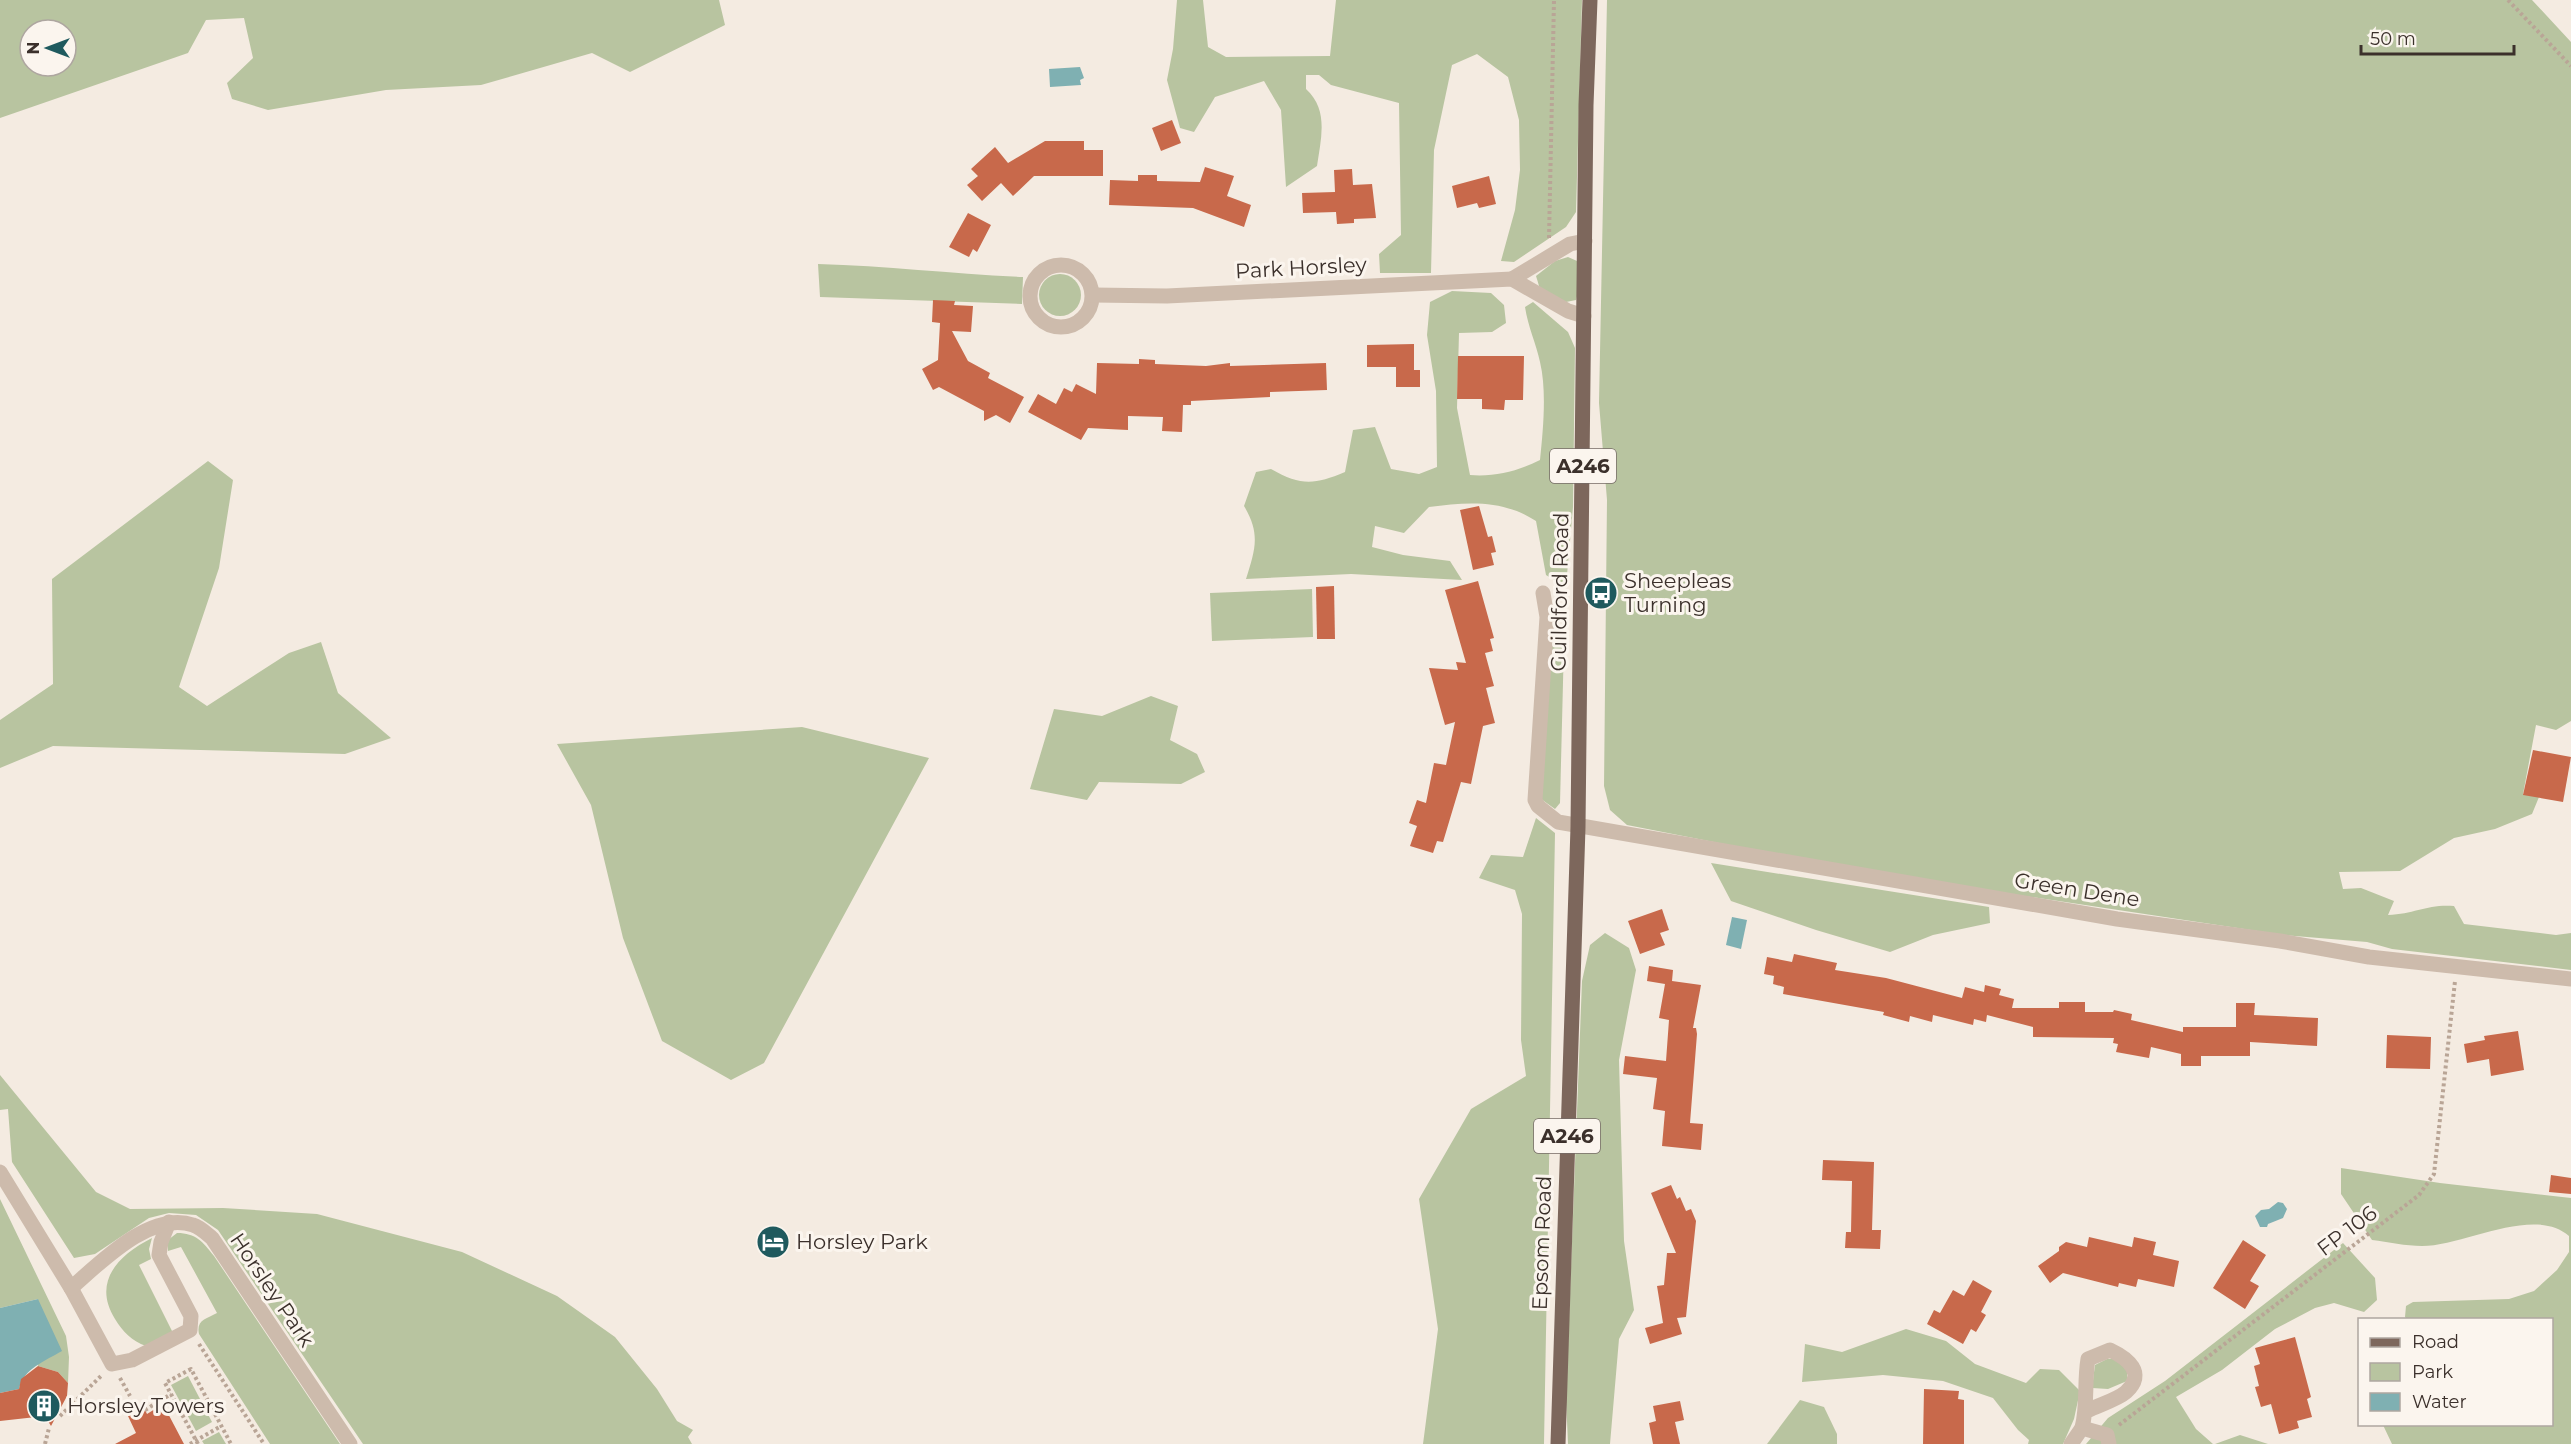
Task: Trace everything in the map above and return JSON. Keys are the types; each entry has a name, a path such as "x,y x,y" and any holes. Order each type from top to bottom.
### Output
{"main road":[{"name":"Guildford Road","path":"1578,827 1586,105 1590,0"},
{"name":"Epsom Road","path":"1558,1444 1578,827"}],"street":[{"name":"Park Horsley","path":"1093,295 1167,296 1512,279 1570,244 1585,241"},
{"path":"1061,264 1083,273 1090,283 1093,295 1089,311 1077,323 1061,327 1045,323 1039,317 1034,311 1030,295 1032,284 1039,273 1061,264"},
{"path":"1512,279 1568,311 1584,316"},
{"name":"Green Dene","path":"1543,593 1547,617 1535,800 1538,806 1558,822 2117,919 2280,941 2369,957 2571,979"},
{"path":"0,1172 71,1288 112,1364 132,1360 190,1330 191,1316 159,1255 161,1242 169,1222"},
{"path":"71,1288 142,1231 169,1222"},
{"name":"Horsley Park","path":"169,1222 194,1225 212,1238 351,1444"},
{"path":"2071,1444 2082,1428 2087,1411"},
{"path":"2082,1428 2108,1439"}],"path":[{"path":"1549,257 1554,0"},
{"path":"2508,0 2571,66"},
{"name":"FP 106","path":"2108,1439 2420,1195 2434,1174 2457,966"},
{"path":"190,1330 264,1444"},
{"path":"60,1416 112,1364"},
{"path":"197,1442 165,1383 191,1369 231,1444"},
{"path":"145,1410 171,1394"},
{"path":"190,1444 221,1426"},
{"path":"45,1444 49,1428"}],"green space":[{"path":"0,0 719,0 725,25 630,72 592,53 481,85 386,90 268,110 232,99 227,83 253,58 244,18 206,20 188,53 0,118"},
{"path":"1177,0 1203,0 1208,47 1226,57 1330,56 1336,0 1582,0 1576,212 1566,227 1514,262 1501,261 1515,210 1520,170 1519,120 1508,77 1477,54 1452,65 1434,150 1431,273 1380,273 1379,254 1401,235 1399,103 1331,85 1319,75 1306,75 1306,89 1313,97 1321,115 1317,166 1286,187 1281,110 1264,81 1215,97 1194,132 1180,128 1167,80 1173,49"},
{"path":"1607,0 2532,0 2571,42 2571,721 2556,730 2536,725 2523,794 2539,797 2532,814 2495,829 2454,838 2400,871 2339,872 2343,889 2361,888 2394,901 2388,915 2436,906 2454,906 2464,924 2556,935 2571,933 2571,970 2392,949 2367,942 2284,935 2018,895 1796,858 1627,825 1610,810 1604,786 1607,500 1599,403"},
{"path":"1568,257 1577,261 1579,289 1576,300 1566,302 1540,289 1536,276 1555,261"},
{"path":"818,264 1023,277 1022,304 820,297"},
{"path":"1060,274 1068,275 1075,280 1080,287 1080,303 1075,310 1068,315 1060,316 1052,315 1045,310 1040,303 1039,295 1040,287 1045,280 1052,275"},
{"path":"1452,291 1491,293 1504,305 1506,323 1492,332 1459,333 1457,408 1470,475 1506,472 1540,460 1544,411 1542,373 1525,307 1533,302 1568,332 1575,348 1573,507 1567,575 1562,585 1546,575 1536,521 1510,509 1471,503 1429,507 1404,533 1375,526 1372,547 1403,555 1450,561 1462,580 1351,574 1246,579 1255,542 1253,525 1244,506 1256,472 1271,469 1299,481 1308,482 1345,472 1353,430 1375,427 1391,469 1419,474 1437,467 1436,391 1427,335 1430,302"},
{"path":"208,461 233,480 219,568 179,687 207,706 289,653 321,642 338,693 391,738 345,754 53,746 0,768 0,720 53,684 52,579"},
{"path":"1312,589 1313,637 1212,641 1210,593"},
{"path":"1561,627 1564,642 1560,803 1555,809 1541,799 1550,634"},
{"path":"1151,696 1178,706 1170,740 1197,754 1205,772 1181,784 1099,782 1087,800 1030,789 1054,709 1102,716"},
{"path":"802,727 929,758 764,1063 731,1080 662,1041 623,938 591,805 557,744"},
{"path":"1536,818 1555,833 1544,1444 1423,1444 1438,1329 1419,1199 1471,1109 1526,1076 1521,1040 1522,914 1515,890 1479,878 1491,855 1523,857"},
{"path":"1711,863 1989,907 1990,923 1933,935 1890,952 1731,901"},
{"path":"1605,933 1629,948 1636,970 1619,1060 1624,1241 1634,1310 1619,1339 1610,1444 1568,1444 1566,1398 1582,981 1590,945"},
{"path":"0,1075 96,1192 130,1209 223,1208 317,1214 462,1252 557,1296 615,1337 657,1389 677,1421 693,1430 688,1437 692,1444 363,1444 218,1230 196,1215 169,1213 149,1218 95,1254 74,1258 12,1162 8,1109 0,1110"},
{"path":"2341,1168 2440,1183 2571,1198 2571,1444 2392,1444 2383,1426 2553,1426 2553,1318 2405,1317 2406,1306 2413,1302 2509,1299 2534,1291 2557,1270 2569,1252 2569,1236 2554,1228 2537,1224 2498,1229 2458,1240 2422,1246 2372,1240 2341,1194"},
{"path":"0,1199 66,1336 69,1357 68,1383 58,1372 38,1366 38,1299 0,1308"},
{"path":"177,1233 184,1233 198,1239 214,1256 340,1444 270,1444 199,1334 200,1323 217,1313 181,1247 168,1251 168,1240"},
{"path":"152,1238 149,1249 151,1259 139,1265 173,1333 146,1346 132,1339 121,1328 109,1306 106,1293 112,1271 119,1261"},
{"path":"2343,1243 2375,1278 2377,1300 2364,1312 2334,1303 2315,1308 2275,1329 2222,1370 2176,1397 2196,1429 2213,1444 2086,1444 2108,1418 2165,1381"},
{"path":"1906,1329 1946,1341 1975,1364 2026,1383 2040,1369 2059,1370 2080,1391 2074,1419 2063,1444 2028,1444 2029,1440 2018,1430 1993,1398 1943,1381 1883,1375 1802,1382 1805,1344 1842,1352"},
{"path":"2107,1359 2117,1359 2127,1366 2127,1381 2108,1389 2092,1388 2095,1365"},
{"path":"188,1376 212,1422 196,1431 171,1385"},
{"path":"1800,1400 1824,1407 1837,1434 1837,1444 1767,1444"},
{"path":"219,1432 226,1444 204,1444 202,1441"},
{"path":"2240,1435 2268,1444 2215,1444"}],"water":[{"path":"1080,67 1084,78 1080,80 1081,85 1050,87 1049,69"},
{"path":"1732,917 1747,920 1741,949 1726,945"},
{"path":"2278,1202 2283,1203 2287,1209 2283,1218 2268,1224 2267,1227 2260,1227 2255,1216 2261,1210 2269,1209"},
{"path":"38,1299 62,1351 30,1371 21,1382 19,1389 0,1393 0,1308"}],"building":[{"path":"1172,120 1181,143 1161,151 1152,128"},
{"path":"1045,141 1084,141 1084,150 1103,150 1103,176 1034,176 1013,196 1001,183 982,201 967,185 978,176 971,169 995,147 1008,163"},
{"path":"1205,167 1234,176 1227,196 1251,205 1244,227 1193,208 1109,205 1110,180 1138,181 1138,175 1157,175 1157,181 1200,182"},
{"path":"1352,169 1353,185 1372,184 1376,218 1354,219 1354,223 1337,224 1336,212 1303,213 1302,193 1335,192 1334,170"},
{"path":"1489,176 1496,204 1479,208 1477,203 1457,208 1452,186"},
{"path":"968,213 991,225 977,252 973,249 969,257 949,247"},
{"path":"933,300 955,301 954,305 973,306 971,332 952,331 968,361 990,373 988,378 1024,397 1010,423 996,415 984,421 984,411 939,387 933,390 922,369 938,360 940,323 932,322"},
{"path":"1414,344 1414,370 1420,370 1420,387 1396,387 1396,367 1367,367 1367,345"},
{"path":"1458,356 1524,356 1523,400 1505,400 1504,410 1482,409 1482,399 1457,399"},
{"path":"1139,359 1155,360 1155,364 1206,366 1230,363 1230,366 1326,363 1327,390 1270,392 1270,397 1191,401 1191,405 1183,405 1182,432 1162,431 1163,417 1128,416 1128,430 1088,428 1081,440 1028,412 1038,394 1056,404 1064,388 1072,392 1076,384 1096,394 1097,363 1139,364"},
{"path":"1479,506 1488,537 1492,536 1496,552 1491,553 1494,565 1473,570 1460,510"},
{"path":"1478,581 1494,638 1490,639 1493,651 1485,653 1494,686 1486,688 1495,723 1483,726 1471,784 1461,782 1443,842 1437,841 1433,853 1410,846 1417,826 1409,823 1417,800 1426,803 1434,763 1446,765 1455,722 1445,725 1429,668 1458,670 1456,662 1466,663 1445,590"},
{"path":"1334,586 1335,639 1317,639 1316,587"},
{"path":"2533,750 2571,757 2563,802 2523,795"},
{"path":"1662,909 1669,930 1660,933 1665,945 1640,954 1628,921"},
{"path":"1794,954 1837,963 1835,970 1886,978 1962,998 1965,987 1984,992 1985,985 2001,989 1999,995 2014,999 2012,1008 2059,1008 2059,1002 2085,1002 2085,1012 2113,1012 2114,1010 2132,1014 2131,1020 2183,1032 2183,1027 2236,1027 2236,1003 2255,1003 2254,1015 2318,1018 2317,1046 2250,1042 2250,1056 2201,1056 2201,1066 2181,1066 2181,1054 2151,1047 2149,1058 2116,1052 2118,1044 2113,1043 2114,1038 2033,1037 2033,1027 1987,1015 1986,1022 1974,1019 1973,1025 1933,1015 1932,1022 1910,1016 1909,1022 1883,1015 1884,1012 1783,994 1784,987 1773,984 1774,976 1764,974 1767,957 1792,962"},
{"path":"1649,966 1673,970 1672,981 1701,985 1693,1028 1696,1028 1697,1034 1690,1123 1703,1124 1701,1150 1662,1146 1665,1111 1653,1109 1657,1078 1623,1074 1625,1056 1666,1061 1669,1020 1659,1018 1665,984 1647,981"},
{"path":"2518,1031 2524,1070 2491,1076 2489,1059 2467,1063 2464,1044 2485,1040 2484,1036"},
{"path":"2387,1035 2431,1037 2430,1069 2386,1068"},
{"path":"1823,1160 1874,1162 1872,1230 1881,1230 1880,1249 1845,1248 1846,1232 1851,1232 1852,1181 1822,1180"},
{"path":"2551,1175 2571,1178 2571,1194 2549,1192"},
{"path":"1671,1185 1677,1199 1680,1197 1686,1211 1691,1209 1696,1221 1686,1317 1677,1318 1682,1334 1650,1344 1645,1328 1663,1323 1657,1286 1664,1285 1667,1253 1676,1253 1651,1193"},
{"path":"2089,1237 2132,1247 2134,1237 2156,1242 2153,1255 2179,1261 2174,1287 2138,1279 2136,1287 2119,1283 2118,1287 2063,1273 2050,1283 2038,1266 2059,1251 2059,1247 2066,1242 2087,1247"},
{"path":"2243,1240 2266,1255 2250,1281 2259,1286 2245,1309 2213,1288"},
{"path":"1973,1280 1992,1291 1981,1312 1986,1315 1976,1332 1971,1329 1963,1344 1927,1324 1934,1310 1940,1313 1953,1290 1964,1296"},
{"path":"2295,1337 2311,1397 2307,1399 2312,1417 2297,1421 2299,1428 2279,1434 2271,1404 2261,1407 2255,1387 2259,1386 2254,1366 2260,1364 2255,1348"},
{"name":"Horsley Towers","path":"38,1366 58,1372 68,1383 67,1396 51,1426 45,1416 0,1421 0,1393 19,1389 21,1379"},
{"path":"1924,1389 1959,1391 1958,1399 1964,1400 1964,1444 1923,1444"},
{"path":"1680,1401 1684,1420 1675,1422 1680,1444 1653,1444 1649,1423 1656,1421 1653,1406"},
{"name":"Horsley Towers","path":"163,1404 184,1444 115,1444 136,1433 128,1416 143,1406 147,1414"}],"place":[{"name":"Sheepleas Turning","path":"1601,593"},
{"name":"Horsley Park","path":"773,1242"},
{"name":"Horsley Towers","path":"44,1406"}]}
